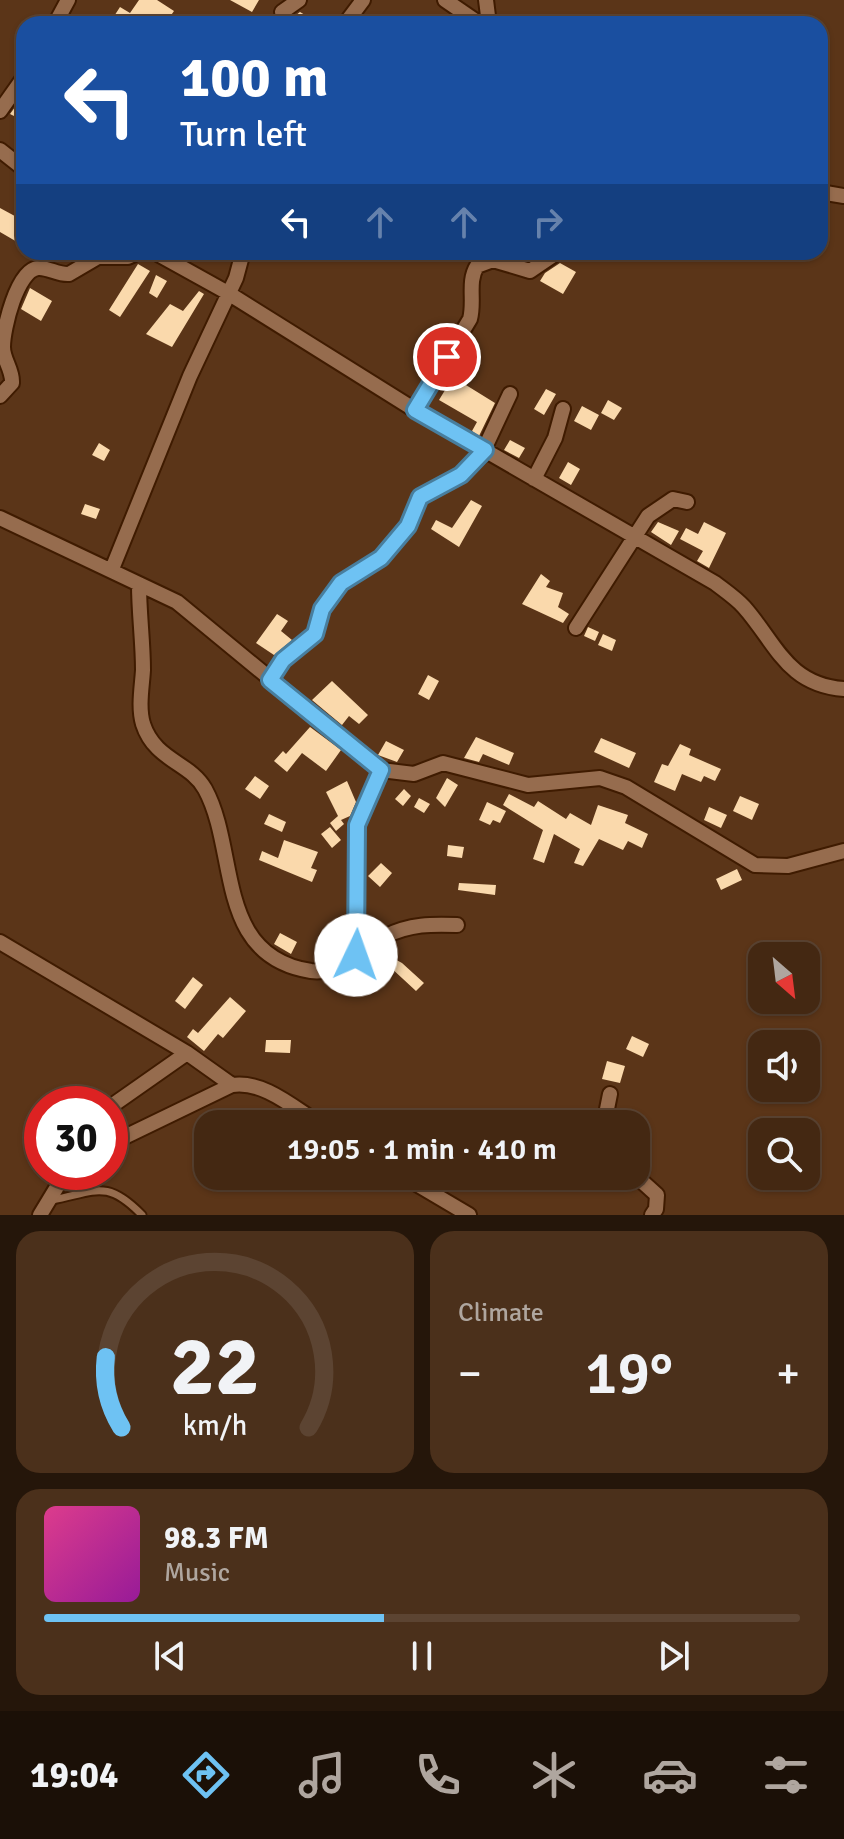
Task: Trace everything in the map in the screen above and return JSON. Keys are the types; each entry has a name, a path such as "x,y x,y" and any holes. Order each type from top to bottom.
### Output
{"street":[{"path":"282,12 299,0"},
{"path":"445,0 468,16"},
{"path":"0,111 16,88"},
{"path":"0,150 16,163"},
{"path":"0,396 12,383 4,355 6,324 29,272 40,268 69,274 93,260"},
{"path":"168,260 228,293 415,410 715,583 744,606 779,657 792,668 818,683 844,689"},
{"path":"112,569 240,260"},
{"path":"415,410 470,319 473,306 471,279 477,266 493,260 530,271 546,260"},
{"path":"270,680 283,660 315,634 322,609 341,583 381,558 408,526 420,497 461,475 485,450 510,394"},
{"path":"534,479 555,438 563,409"},
{"path":"576,628 655,508 673,499 687,502"},
{"path":"0,518 177,602 381,770 406,775 443,763 543,786 600,778 626,787 755,865 788,866 844,851"},
{"path":"139,585 142,721 161,755 204,788 227,882 246,927 258,943 299,968 321,972 334,969 385,936 411,926 457,925"},
{"path":"356,955 357,825 381,770"},
{"path":"0,942 187,1053 232,1085"},
{"path":"128,1094 187,1053"},
{"path":"128,1135 232,1085 244,1083 263,1088 298,1110"},
{"path":"607,1110 610,1094"},
{"path":"650,1189 657,1195 656,1209 652,1215"},
{"path":"40,1215 55,1190"},
{"path":"427,1190 469,1215"}],"lane":[{"path":"49,1201 93,1188 108,1190 142,1215"}],"building":[{"path":"139,0 157,0 174,11 171,16 114,16 120,7 130,13"},
{"path":"230,0 259,0 252,12"},
{"path":"0,208 16,217 16,241 0,232"},
{"path":"560,263 576,272 563,294 540,281 545,273"},
{"path":"138,264 150,271 120,317 109,310"},
{"path":"156,275 167,281 157,298 149,293"},
{"path":"30,288 52,301 41,321 21,309"},
{"path":"199,291 204,294 172,347 146,334 170,304 183,311"},
{"path":"453,377 495,403 479,436 472,431 477,422 439,400"},
{"path":"546,389 556,394 544,415 534,409"},
{"path":"608,400 622,408 614,420 601,413"},
{"path":"582,406 599,415 591,430 574,421"},
{"path":"510,440 525,448 519,458 504,450"},
{"path":"99,443 110,450 104,461 92,455"},
{"path":"568,462 580,469 571,485 559,478"},
{"path":"471,500 482,506 459,547 431,529 436,520 452,528"},
{"path":"85,504 100,509 96,519 81,514"},
{"path":"658,522 679,531 671,545 651,532"},
{"path":"704,522 726,533 709,568 697,561 703,551 680,539 686,528 698,534"},
{"path":"541,574 550,581 546,587 563,593 558,607 569,614 563,623 522,604"},
{"path":"277,614 288,621 281,631 292,640 274,655 256,643"},
{"path":"588,627 599,632 595,641 584,636"},
{"path":"603,634 616,640 612,651 598,645"},
{"path":"428,675 439,681 429,700 418,694"},
{"path":"332,681 368,715 359,724 349,716 342,725 312,700"},
{"path":"310,727 341,750 326,771 302,753 287,772 274,761 283,751 286,754"},
{"path":"476,737 514,753 509,765 483,754 479,762 464,758"},
{"path":"601,738 636,753 629,768 594,752"},
{"path":"386,741 404,750 397,762 378,755"},
{"path":"680,744 691,749 689,755 721,769 715,781 704,776 701,782 682,774 675,791 654,782 662,764 668,766"},
{"path":"255,776 269,786 260,799 245,789"},
{"path":"447,778 458,785 445,807 436,798"},
{"path":"347,781 356,802 350,816 341,820 344,824 336,831 330,823 338,816 326,792"},
{"path":"404,789 411,796 403,806 395,799"},
{"path":"509,794 534,807 538,801 566,819 570,813 591,825 598,805 628,815 625,823 648,834 642,848 628,841 623,850 599,839 583,866 574,863 580,849 554,834 544,863 533,859 543,830 503,805"},
{"path":"740,796 759,804 752,820 733,811"},
{"path":"419,798 430,804 424,813 414,807"},
{"path":"487,802 506,811 500,823 493,820 490,825 479,820"},
{"path":"709,807 727,815 721,828 704,820"},
{"path":"269,814 286,822 282,832 264,824"},
{"path":"330,827 341,840 332,848 321,834"},
{"path":"284,840 318,852 311,868 317,870 312,882 259,860 262,851 278,858"},
{"path":"448,845 464,847 462,858 447,856"},
{"path":"381,863 392,873 380,887 368,876"},
{"path":"737,869 742,880 721,890 716,879"},
{"path":"459,883 496,885 495,895 458,890"},
{"path":"280,933 297,942 291,954 274,944"},
{"path":"380,951 402,963 424,983 416,991 376,954"},
{"path":"193,977 203,985 185,1009 175,1001"},
{"path":"230,997 246,1011 223,1038 218,1034 204,1051 187,1037 193,1029 198,1033"},
{"path":"632,1036 649,1044 643,1057 626,1049"},
{"path":"266,1040 291,1040 290,1053 265,1052"},
{"path":"607,1061 625,1066 620,1083 602,1079"}],"route":[{"path":"356,955 357,825 381,770 270,680 283,660 315,634 322,609 341,583 381,558 408,526 420,497 461,475 485,450 415,410 447,357"}]}
